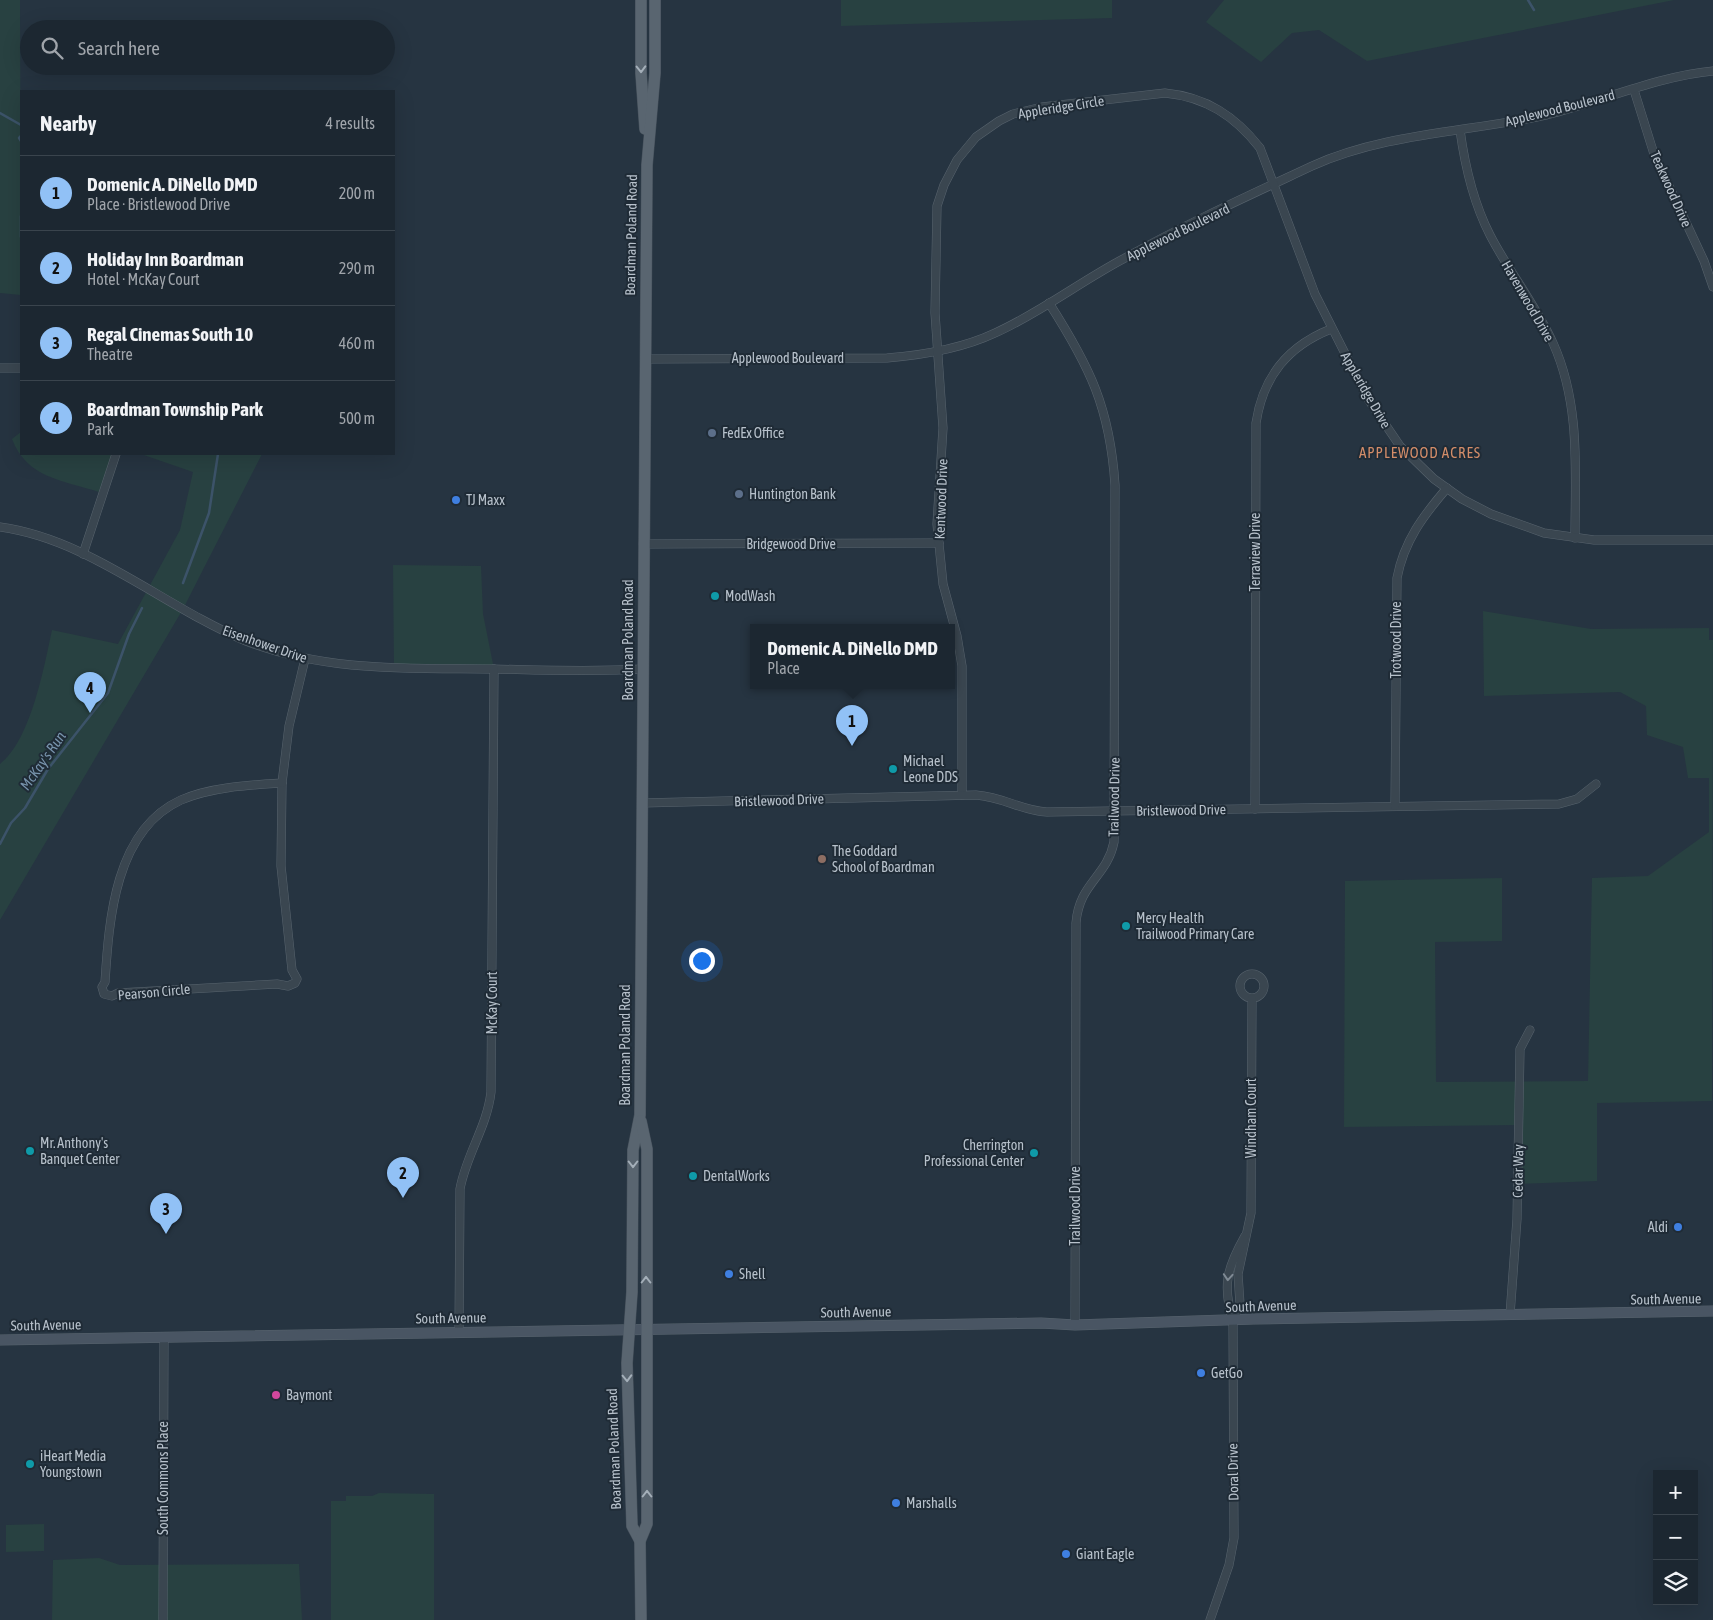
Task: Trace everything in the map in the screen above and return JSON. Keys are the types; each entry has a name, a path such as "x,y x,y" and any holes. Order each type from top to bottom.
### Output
{"main road":[{"name":"Boardman Poland Road","path":"640,1541 632,1526 627,1363 632,1292 633,1150 640,1116 647,166 641,73 641,0"},
{"name":"Boardman Poland Road","path":"647,166 655,73 655,0"},
{"name":"Boardman Poland Road","path":"640,1116 647,1149 647,1524 640,1541 641,1620"},
{"name":"South Avenue","path":"0,1340 1041,1323 1075,1325 1233,1320 1713,1311"}],"street":[{"name":"Applewood Boulevard","path":"645,359 887,358 938,351 993,334 1125,258 1275,184 1348,152 1546,115 1688,74 1713,71"},
{"name":"Teakwood Drive","path":"1634,90 1654,154 1704,262 1713,287"},
{"name":"Appleridge Circle","path":"938,351 935,293 938,206 944,185 957,160 976,138 999,121 1013,114 1042,107 1165,93 1184,95 1207,102 1224,112 1245,129 1260,148 1275,184"},
{"name":"Havenwood Drive","path":"1460,130 1468,177 1482,218 1496,247 1541,319 1564,374 1574,427 1575,538"},
{"name":"Appleridge Drive","path":"1275,184 1306,273 1331,329 1368,399 1387,429 1416,462 1447,488 1474,506 1508,522 1544,533 1575,538 1713,540"},
{"name":"Trailwood Drive","path":"1049,303 1077,346 1092,377 1105,413 1113,452 1115,485 1114,842 1111,855 1103,869 1085,890 1077,914 1075,1325"},
{"name":"Terraview Drive","path":"1255,808 1256,433 1258,407 1266,385 1282,360 1304,342 1331,329"},
{"name":"Kentwood Drive","path":"938,351 943,428 938,506 938,543 944,584 955,624"},
{"path":"0,368 20,368"},
{"path":"83,554 116,455"},
{"name":"Trotwood Drive","path":"1395,806 1397,578 1403,554 1413,531 1425,512 1447,488"},
{"name":"Eisenhower Drive","path":"0,527 34,534 83,554 213,626 247,641 305,658 373,668 643,669"},
{"name":"Bridgewood Drive","path":"643,544 938,543"},
{"name":"Kentwood Drive","path":"955,625 962,666 962,795"},
{"name":"Pearson Circle","path":"282,783 192,796 169,807 149,824 128,858 114,895 108,928 105,982 102,987 104,994 112,996 118,993 277,984 288,986 295,983 297,979 292,970 281,866 282,783 289,726 305,658"},
{"name":"McKay Court","path":"459,1332 460,1190 465,1169 484,1125 491,1092 494,669"},
{"name":"Bristlewood Drive","path":"642,804 962,795 998,797 1041,812 1566,803 1577,800 1596,784"},
{"name":"Windham Court","path":"1233,1320 1240,1304 1238,1274 1251,1213 1252,999"},
{"name":"Cedar Way","path":"1510,1315 1518,1219 1520,1049 1530,1030"},
{"name":"Doral Drive","path":"1210,1620 1229,1565 1234,1538 1233,1320"},
{"name":"South Commons Place","path":"163,1620 164,1337"}],"green space":[{"path":"0,0 20,0 20,295 0,293"},
{"path":"841,0 1112,0 1112,18 841,26"},
{"path":"1224,0 1674,0 1367,61 1319,30 1292,33 1261,62 1206,22"},
{"path":"20,433 20,453 19,452 12,439"},
{"path":"21,455 112,455 99,492 47,476 27,462"},
{"path":"144,455 261,455 183,609 0,920 0,764 11,753 28,721 35,702 52,630 118,644 180,530 193,472"},
{"path":"393,565 481,566 483,614 494,669 394,668"},
{"path":"1483,611 1591,629 1709,628 1709,640 1713,640 1712,1101 1597,1103 1597,1181 1518,1184 1519,1125 1344,1127 1345,881 1502,878 1502,941 1435,942 1436,1082 1588,1081 1592,878 1648,876 1709,832 1709,778 1688,778 1683,747 1647,735 1646,706 1620,692 1484,696"},
{"path":"379,1493 434,1494 434,1620 331,1620 331,1501 346,1501 346,1496 372,1496"},
{"path":"44,1524 44,1551 6,1552 6,1525"},
{"path":"99,1558 120,1565 299,1564 302,1620 52,1620 53,1560"}],"waterway":[{"path":"1528,0 1534,10"},
{"name":"McKay's Run","path":"0,113 20,124"},
{"name":"McKay's Run","path":"183,583 209,513 218,455"},
{"name":"McKay's Run","path":"0,844 11,823 25,808 48,769 108,693 129,634 142,608"}],"place":[{"name":"FedEx Office","path":"712,433"},
{"name":"Huntington Bank","path":"739,494"},
{"name":"TJ Maxx","path":"456,500"},
{"name":"ModWash","path":"715,596"},
{"name":"Boardman Township Park","path":"90,713"},
{"name":"Domenic A. DiNello DMD","path":"852,746"},
{"name":"Michael Leone DDS","path":"893,769"},
{"name":"The Goddard School of Boardman","path":"822,859"},
{"name":"Mercy Health Trailwood Primary Care","path":"1126,926"},
{"name":"Mr. Anthony's Banquet Center","path":"30,1151"},
{"name":"Cherrington Professional Center","path":"1034,1153"},
{"name":"DentalWorks","path":"693,1176"},
{"name":"Holiday Inn Boardman","path":"403,1198"},
{"name":"Aldi","path":"1678,1227"},
{"name":"Regal Cinemas South 10","path":"166,1234"},
{"name":"Shell","path":"729,1274"},
{"name":"GetGo","path":"1201,1373"},
{"name":"Baymont","path":"276,1395"},
{"name":"iHeart Media Youngstown","path":"30,1464"},
{"name":"Marshalls","path":"896,1503"},
{"name":"Giant Eagle","path":"1066,1554"}],"district":[{"name":"APPLEWOOD ACRES","path":"1420,453"}]}
